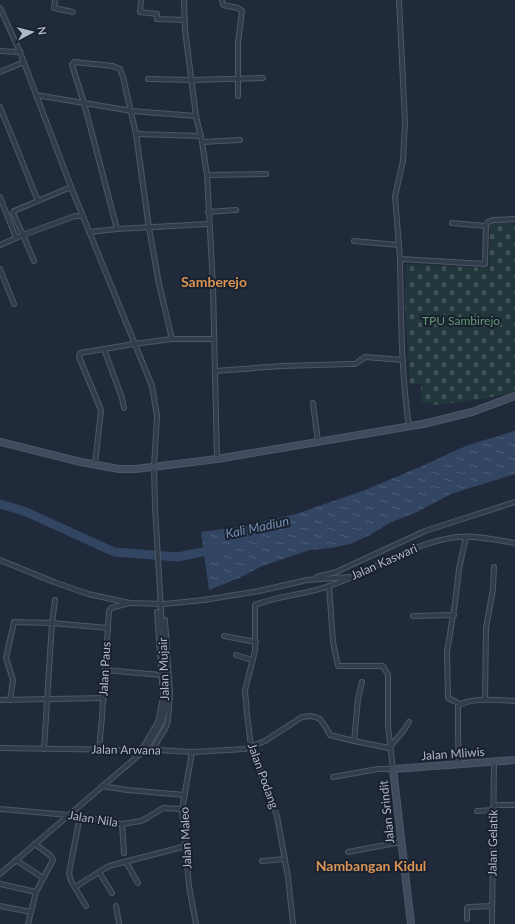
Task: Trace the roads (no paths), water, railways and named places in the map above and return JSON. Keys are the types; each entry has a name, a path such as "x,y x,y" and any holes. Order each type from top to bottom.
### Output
{"main road":[{"path":"0,442 67,459 119,468 136,469 198,460 217,459 382,430 409,427 472,412 515,396"},
{"name":"Jalan Mliwis","path":"393,769 515,760"},
{"name":"Jalan Srindit","path":"393,769 412,924"}],"street":[{"path":"55,0 54,8 73,12"},
{"path":"141,0 140,12 157,14 157,20 185,20"},
{"path":"184,0 196,116 202,142 206,176 214,339 217,459"},
{"path":"222,0 223,5 238,8 242,11 238,43 238,96"},
{"path":"399,0 405,139 404,161 395,196 400,259 403,360 406,409 409,427"},
{"name":"Jalan Mujair","path":"0,8 20,52 82,216 152,386 157,416 154,467 166,695 165,709 159,728 144,749 0,874"},
{"path":"0,51 20,52"},
{"path":"0,72 24,62"},
{"path":"117,229 84,103 72,65 74,62 113,66 120,69 123,77 132,111 149,228 159,284 172,340"},
{"path":"148,79 192,80 263,78"},
{"path":"36,95 132,111 196,116"},
{"path":"0,107 38,201"},
{"path":"136,134 200,136"},
{"path":"202,142 240,140"},
{"path":"206,176 266,174"},
{"path":"34,261 13,213 14,211 71,187"},
{"path":"0,197 16,238"},
{"path":"208,212 236,210"},
{"path":"0,246 16,238 75,216 82,216"},
{"path":"400,259 485,264 486,226 488,222 493,220 515,219"},
{"path":"452,223 486,226"},
{"path":"89,232 208,224"},
{"path":"354,240 398,245"},
{"path":"0,269 14,304"},
{"path":"95,464 102,412 79,355 80,353 134,344 172,340 214,339"},
{"path":"104,349 122,398 124,408"},
{"path":"215,371 282,366 355,364 365,357 403,360"},
{"path":"313,403 318,442"},
{"path":"0,560 88,594 130,603 162,603 238,595 308,580 336,572 425,531 515,502"},
{"path":"466,537 459,569 454,616 447,652 448,699 460,704 485,700 515,701"},
{"name":"Jalan Kaswari","path":"255,605 329,586 351,577 378,563 422,545 442,540 466,537 515,543"},
{"path":"485,700 486,628 493,589 494,567"},
{"path":"308,580 351,577"},
{"path":"329,586 333,642 338,666 383,666 386,669 388,675 388,726 393,769 378,769 333,777"},
{"path":"44,749 52,623 55,600"},
{"name":"Jalan Paus","path":"99,749 104,698 108,618 111,608 130,603"},
{"name":"Jalan Podang","path":"255,605 255,651 245,690 251,748 277,816 288,877 293,924"},
{"path":"144,749 158,722 163,695 157,612"},
{"path":"153,749 166,727 169,709 170,694 165,612"},
{"path":"413,616 454,616"},
{"path":"10,700 13,680 6,658 14,622 52,623 108,628"},
{"path":"224,636 256,642"},
{"path":"236,656 252,660"},
{"path":"105,670 161,675"},
{"path":"354,741 358,700 362,682"},
{"path":"0,700 104,698"},
{"path":"459,765 458,709 460,704"},
{"path":"251,748 265,741 302,717 315,716 320,719 331,735 390,748"},
{"path":"390,748 409,722"},
{"name":"Jalan Arwana","path":"0,748 153,749 192,752 251,748"},
{"name":"Jalan Maleo","path":"192,752 182,809 189,886 196,924"},
{"name":"Jalan Gelatik","path":"492,924 494,762"},
{"path":"102,786 127,790 185,795"},
{"path":"477,811 514,805"},
{"name":"Jalan Nila","path":"0,809 80,816 122,824 147,818 163,808 182,809"},
{"path":"80,816 69,873 86,906"},
{"path":"122,824 124,853"},
{"path":"348,852 401,842"},
{"path":"28,924 36,892 52,859 35,844"},
{"path":"75,887 108,866 186,846"},
{"path":"16,860 43,878"},
{"path":"262,861 285,860"},
{"path":"126,862 138,883"},
{"path":"99,872 112,893"},
{"path":"0,884 36,892"},
{"path":"0,906 32,912"},
{"path":"116,906 119,924"},
{"path":"467,919 468,907 492,906"}],"water":[{"path":"515,431 515,474 451,494 415,513 389,523 370,535 350,544 310,550 262,566 239,578 209,590 201,532 244,526 296,514 365,490 468,445"}],"waterway":[{"name":"Kali Madiun","path":"0,504 24,511 114,552 178,557 216,549"}],"district":[{"name":"Samberejo","path":"214,282"},
{"name":"Nambangan Kidul","path":"371,866"}],"park label":[{"name":"TPU Sambirejo","path":"461,321"}]}
